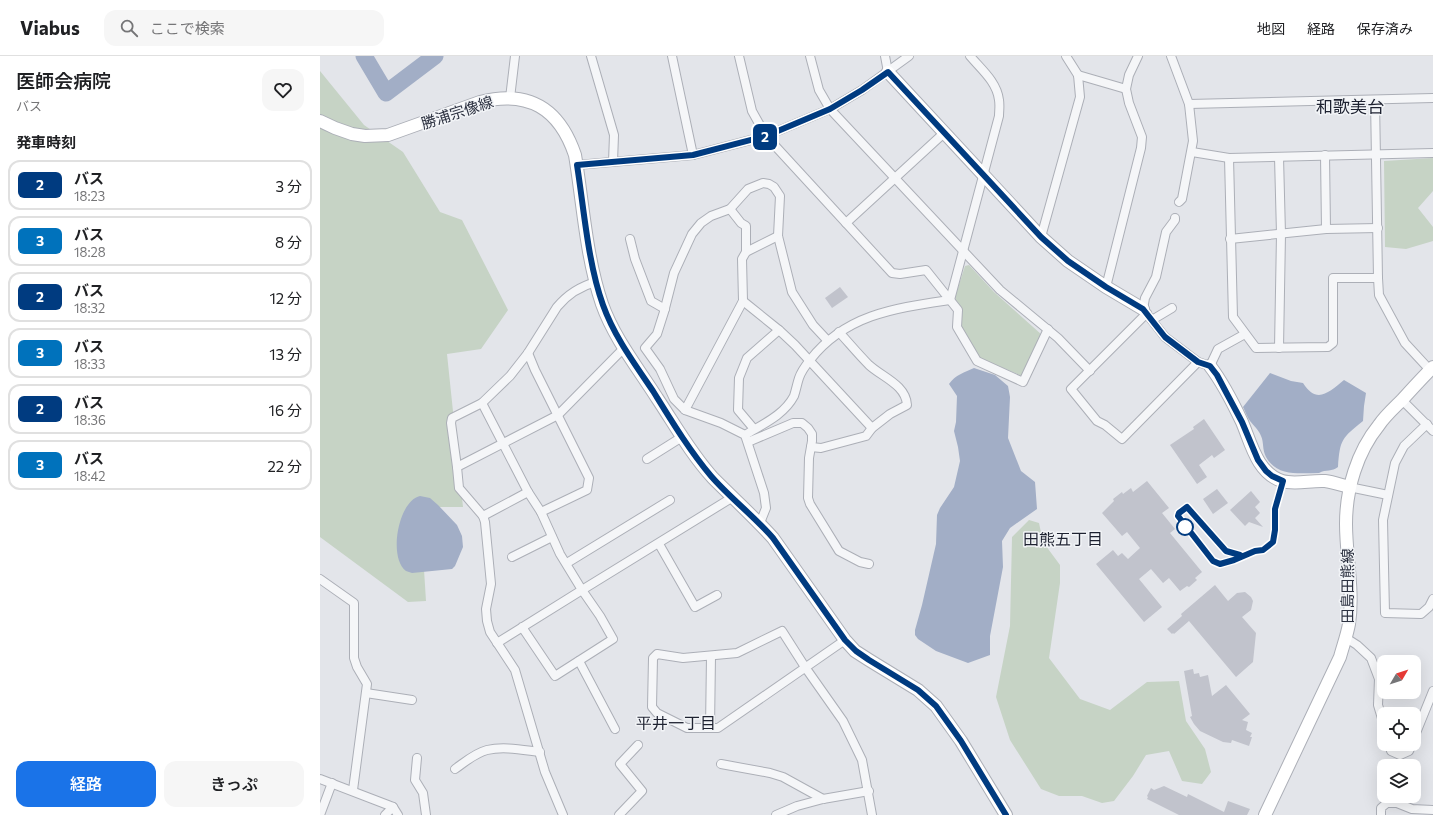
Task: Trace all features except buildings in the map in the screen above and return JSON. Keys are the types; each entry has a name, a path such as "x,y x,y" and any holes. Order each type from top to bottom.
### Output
{"main road":[{"path":"888,72 1041,237 1068,261 1147,314"},
{"name":"勝浦宗像線","path":"320,120 335,128 352,134 365,136 388,135 494,98 525,100 537,105 556,120 565,130 575,155 591,258 602,304 612,328 624,348 695,455 712,477 760,523 786,554 845,640 856,651 918,690 936,706 961,741 1006,815"},
{"path":"1204,364 1217,375 1242,422 1258,460 1266,471 1272,476 1283,481 1326,481 1349,487"},
{"name":"田島田熊線","path":"1265,815 1340,657 1346,638 1349,624 1350,606 1346,524 1349,487 1357,464 1369,438 1378,425 1431,369"}],"street":[{"path":"510,98 515,56"},
{"path":"591,56 614,136 613,162"},
{"path":"672,56 693,155"},
{"path":"739,56 752,111 766,136 892,273 900,274 926,270 958,310 957,327 977,361 1023,382 1048,329"},
{"path":"810,56 819,90 830,109 1000,290 1048,329 1090,371"},
{"path":"885,56 888,72"},
{"path":"577,165 693,155 766,136 830,109 862,90 909,56"},
{"path":"950,300 1000,116 999,100 995,86 970,56"},
{"path":"1041,237 1080,97 1078,74 1066,56"},
{"path":"1106,287 1142,148 1142,137 1129,103 1126,89 1129,75 1138,56"},
{"path":"1171,56 1189,104 1194,140 1182,199 1179,202"},
{"path":"1078,74 1126,89"},
{"path":"1189,104 1433,98"},
{"path":"1375,100 1379,295 1406,343 1431,369"},
{"path":"846,223 944,133"},
{"path":"1192,152 1229,158 1433,153"},
{"path":"1325,155 1326,229"},
{"path":"1279,157 1281,234 1279,348"},
{"path":"1229,158 1232,317 1256,348 1328,347 1333,343 1333,278 1378,278"},
{"path":"760,523 766,508 764,494 746,439 721,423 685,410 674,399 660,369 645,348 657,334 666,309 674,273 692,234 701,223 711,216 730,209 748,190 763,183 774,187 780,196 778,236 792,292 813,325 827,340"},
{"path":"685,410 743,302 742,259 746,252 746,226 741,223 730,209"},
{"path":"1175,218 1176,220 1166,232 1156,277 1145,298 1147,314 1165,337 1204,364"},
{"path":"1230,239 1326,229 1378,228"},
{"path":"746,252 778,236"},
{"path":"630,239 651,301 666,309"},
{"path":"563,815 545,772 515,670 490,632 486,609 491,584 488,543 483,516 459,488 451,423 452,418 482,403 510,376 528,353 563,300 574,291 590,283 596,282"},
{"path":"746,439 754,429 784,410 794,395 799,378 809,361 827,340 862,319 877,314 903,307 950,300"},
{"path":"743,302 779,330 795,345 872,428"},
{"path":"1172,308 1147,314 1071,389 1097,421 1105,425 1122,439 1204,364 1218,349 1245,334"},
{"path":"754,429 738,410 739,378 747,358 779,330"},
{"path":"812,448 821,448 866,436 872,428 890,414 907,404 907,397 895,384 870,366 839,332"},
{"path":"457,467 558,415 624,348"},
{"path":"528,353 589,478 587,490 541,512"},
{"path":"1402,400 1433,431"},
{"path":"482,403 528,492 541,512 566,564 613,639 555,676 522,627"},
{"path":"746,439 793,423 802,423 808,428 812,434 808,498 810,504 839,551 860,562 869,564"},
{"path":"1427,424 1404,446 1395,463 1383,520 1385,613 1421,614 1429,607 1433,600"},
{"path":"647,459 682,437"},
{"path":"1349,487 1388,495"},
{"path":"483,516 528,492"},
{"path":"497,643 733,497"},
{"path":"566,564 670,500"},
{"path":"512,557 552,537"},
{"path":"659,544 696,607 717,595"},
{"path":"320,579 354,603 354,658 357,667 367,684 353,790"},
{"path":"845,640 805,668 718,728 687,728 657,713 652,707 653,658 657,654 683,658 737,654 782,631 805,668 843,721 862,760 872,815"},
{"path":"1346,638 1357,645 1371,658 1379,679 1379,707"},
{"path":"710,728 711,656"},
{"path":"580,661 615,729"},
{"path":"1421,721 1433,691"},
{"path":"366,693 412,700"},
{"path":"619,815 642,791 620,764 638,745"},
{"path":"455,769 469,759 487,750 510,749 540,752"},
{"path":"1393,751 1400,755 1409,751"},
{"path":"417,758 415,780 423,793 426,815"},
{"path":"721,764 770,773 783,777 824,799"},
{"path":"320,779 353,790 393,807 398,815"},
{"path":"320,815 332,783"},
{"path":"776,815 797,806 824,799 868,791"},
{"path":"1381,815 1381,808 1387,803 1397,803 1412,809 1433,810"},
{"path":"385,815 393,807"}],"green space":[{"path":"320,71 364,125 403,152 440,212 462,220 508,310 481,349 447,354 463,507 420,507 426,601 408,602 320,537"},
{"path":"1433,158 1433,191 1418,208 1433,227 1433,241 1406,249 1385,247 1384,161"},
{"path":"969,265 994,292 1042,335 1022,376 980,358 961,327 955,297 965,266"},
{"path":"1029,520 1039,523 1043,542 1060,565 1060,583 1049,658 1080,699 1110,710 1147,682 1179,681 1186,721 1205,749 1211,772 1202,784 1182,781 1169,751 1146,755 1133,776 1114,801 1102,803 1082,796 1059,796 1041,789 1010,740 996,697 1010,626 1012,537"}],"water":[{"path":"974,368 995,375 1008,386 1010,397 1008,438 1021,471 1035,482 1037,509 1010,528 1002,541 1003,567 990,636 990,655 968,663 936,651 918,639 915,635 915,630 936,544 937,515 954,487 960,461 954,431 956,422 957,396 949,384 957,376"},
{"path":"1270,373 1291,381 1303,383 1313,394 1318,395 1328,392 1344,380 1366,393 1363,421 1343,440 1338,467 1319,473 1297,473 1283,471 1276,468 1266,457 1262,438 1243,407"},
{"path":"420,496 430,498 438,505 457,525 462,536 463,547 455,566 452,569 412,573 406,571 401,564 397,543 401,518 412,500"}],"waterway":[{"path":"364,56 386,93 435,56"}],"bus line":[{"name":"2","path":"1006,815 961,741 936,706 918,690 856,651 845,640 829,619 786,554 760,523 712,477 682,437 624,348 612,328 602,304 591,258 577,165 693,155 766,136 830,109 888,72 1041,237 1068,261 1106,287 1143,309 1165,337 1198,362 1210,366 1217,375 1242,422 1258,460 1266,471 1272,476 1283,481 1275,509 1275,530 1273,542 1263,550 1255,551 1220,564 1213,561 1178,518 1178,514 1187,507 1226,551 1232,554 1240,555"}],"district":[{"name":"和歌美台","path":"1350,106"},
{"name":"田熊五丁目","path":"1063,538"},
{"name":"平井一丁目","path":"676,722"}]}
